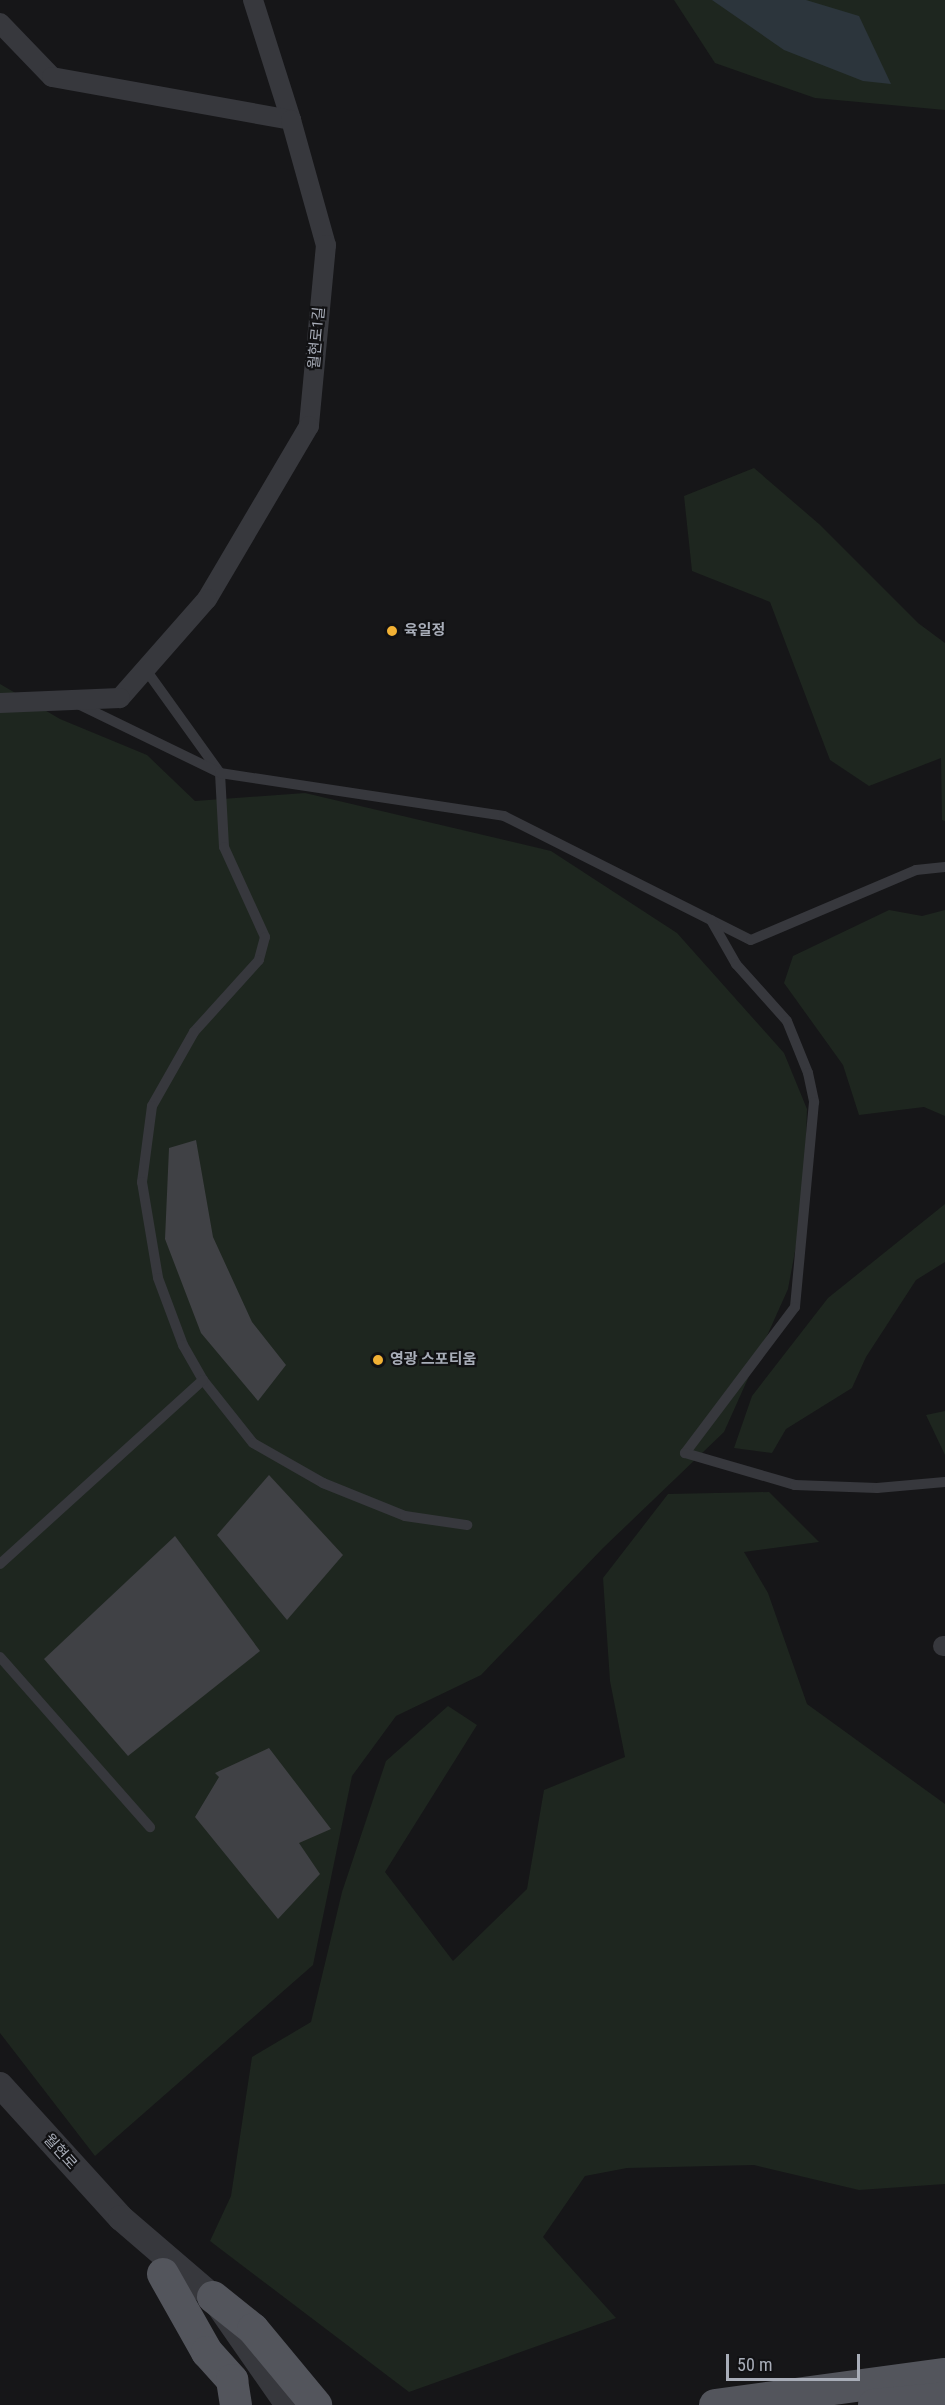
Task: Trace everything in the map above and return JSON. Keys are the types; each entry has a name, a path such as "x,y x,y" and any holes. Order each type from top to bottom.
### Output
{"main road":[{"path":"163,2274 207,2352 232,2380 236,2405"},
{"path":"213,2297 253,2329 316,2405"},
{"path":"715,2405 945,2374"},
{"path":"874,2405 945,2398"}],"street":[{"name":"월현로1길","path":"0,703 120,698 207,599 309,426 326,245 291,120 253,0"},
{"path":"0,23 52,77 291,120"},
{"name":"월현로","path":"0,2085 122,2218"},
{"path":"122,2218 143,2253 194,2307 268,2405"},
{"path":"122,2218 213,2297 288,2405"}],"lane":[{"path":"146,670 220,773 224,847 265,937 259,960 194,1032 152,1106 142,1182 154,1267 183,1346 203,1380 253,1443 323,1483 405,1516 467,1525"},
{"path":"71,700 220,773 504,816 751,940 916,870 945,867"},
{"path":"711,920 736,964 787,1021 808,1072 814,1102 795,1307 686,1453 795,1485 877,1488 945,1482"},
{"path":"0,1564 203,1380"},
{"path":"0,1657 150,1827"}],"shaded area":[{"path":"674,0 945,0 945,110 815,98 715,63"},
{"path":"712,0 806,0 859,16 891,84 863,81 784,50"},
{"path":"754,468 819,524 918,623 945,643 945,821 942,820 941,758 869,786 830,760 770,602 692,571 684,496"},
{"name":"영광 스포티움","path":"0,684 60,719 147,755 195,801 305,793 551,851 677,933 784,1053 807,1109 804,1203 788,1289 724,1432 603,1548 481,1675 396,1716 352,1776 313,1965 95,2156 0,2033"},
{"path":"889,910 922,916 945,910 945,1116 924,1107 859,1115 843,1065 784,983 793,956"},
{"path":"945,1204 945,1262 916,1280 866,1357 852,1388 786,1429 772,1453 734,1448 752,1396 828,1298"},
{"path":"945,1411 945,1455 926,1415"},
{"path":"769,1492 819,1542 744,1552 768,1593 807,1704 945,1804 945,2184 859,2190 754,2165 627,2168 585,2176 543,2237 616,2318 409,2392 210,2241 231,2196 252,2057 311,2022 342,1892 386,1761 448,1706 477,1725 385,1872 453,1961 527,1889 544,1790 625,1757 610,1681 603,1578 668,1494"}],"building":[{"path":"196,1140 213,1237 252,1322 286,1365 258,1401 201,1333 165,1239 169,1148"},
{"path":"269,1475 343,1555 287,1620 217,1535"},
{"path":"175,1536 260,1651 128,1756 44,1659"},
{"path":"269,1748 331,1829 299,1843 320,1874 278,1919 195,1817 219,1777 215,1773"}],"place":[{"name":"육일정","path":"392,631"},
{"name":"영광 스포티움","path":"378,1360"}]}
